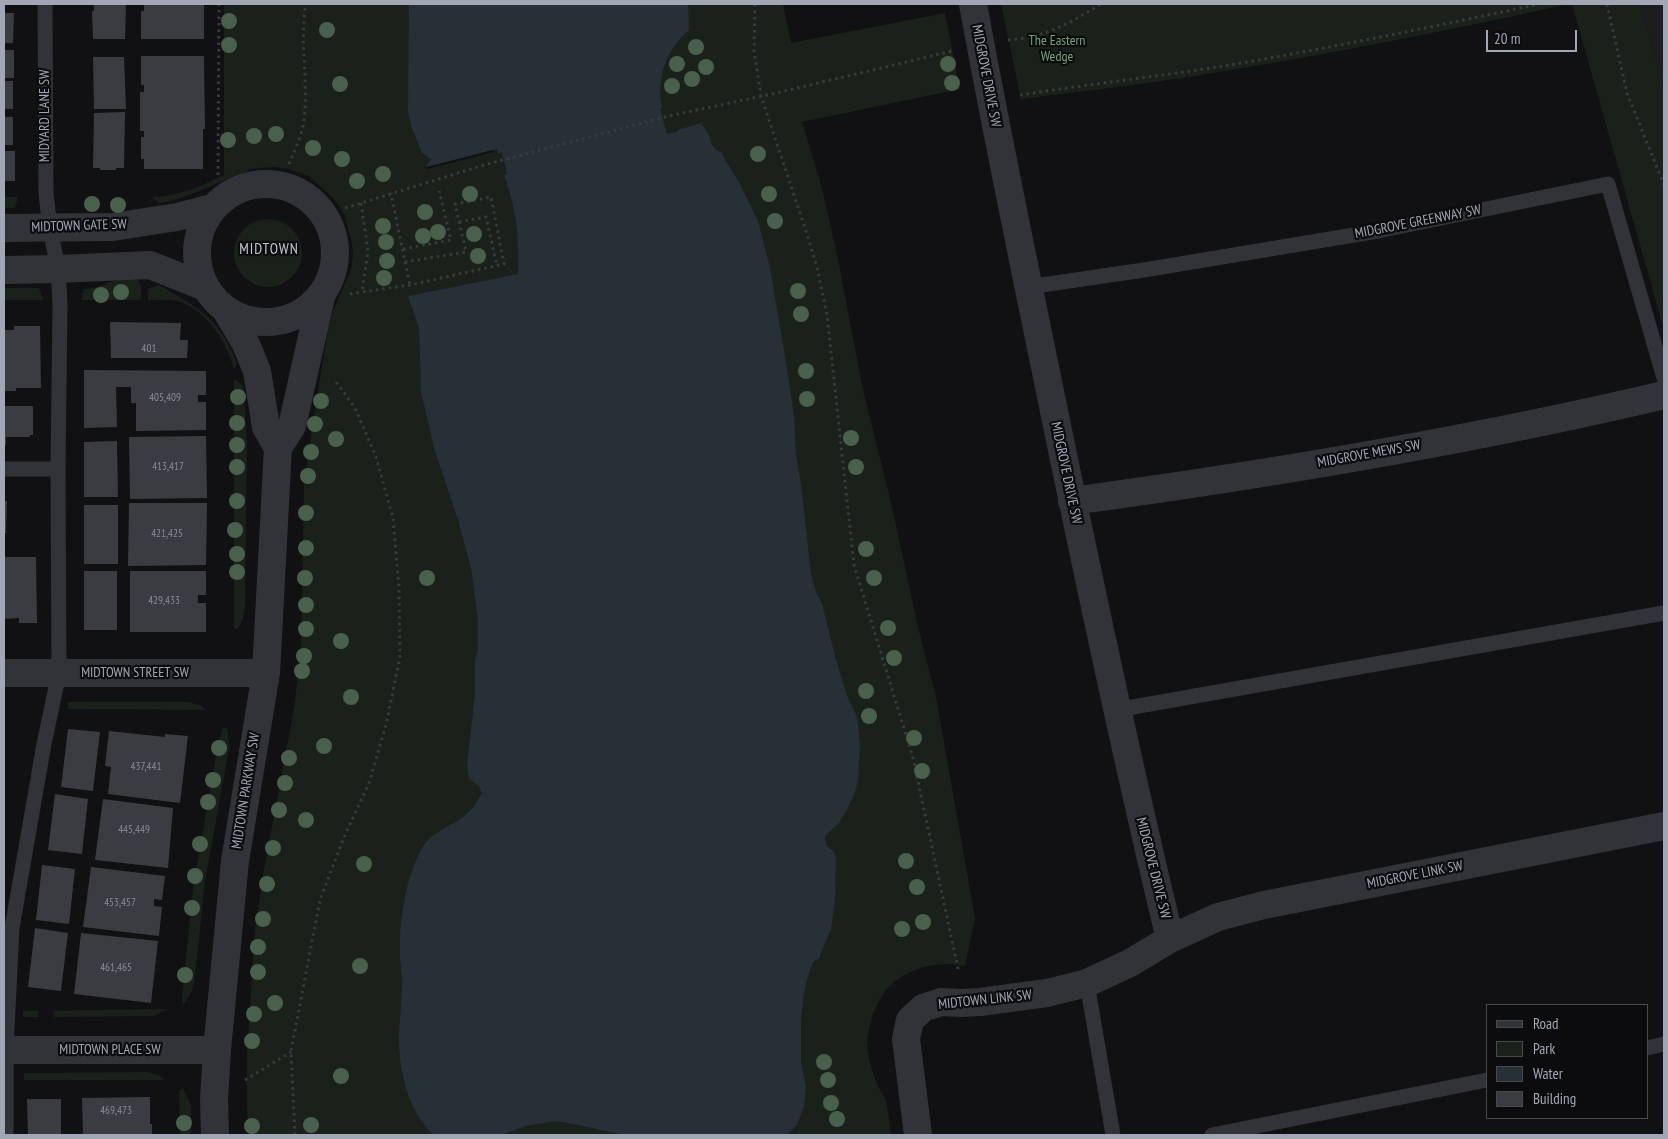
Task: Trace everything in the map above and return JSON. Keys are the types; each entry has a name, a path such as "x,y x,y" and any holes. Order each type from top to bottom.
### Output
{"street":[{"name":"MIDGROVE DRIVE SW","path":"973,4 1028,287 1116,710 1170,939"},
{"path":"259,184 286,187 310,199 328,220 336,246 333,273 321,297 300,314 274,323 247,320 222,308 205,287 197,261 200,233 212,208 233,192 259,184"},
{"name":"MIDTOWN GATE SW","path":"4,228 113,227 177,217 212,208"},
{"path":"4,270 150,265 205,287"},
{"name":"MIDTOWN PARKWAY SW","path":"215,1135 214,1099 217,1050 235,861 266,673 278,448 292,426 321,297"},
{"path":"226,310 246,344 257,371 266,427 278,448"},
{"name":"MIDGROVE MEWS SW","path":"1072,501 1366,456 1530,425 1664,395"},
{"name":"MIDTOWN STREET SW","path":"4,673 266,673"},
{"name":"MIDGROVE LINK SW","path":"1170,939 1218,917 1264,905 1664,826"},
{"name":"MIDTOWN LINK SW","path":"918,1135 906,1040 910,1020 923,1008 941,1002 961,1003 1047,993 1086,983 1130,963 1170,939"},
{"name":"MIDTOWN PLACE SW","path":"5,1050 217,1050"}],"lane":[{"name":"MIDYARD LANE SW","path":"6,1135 5,1050 12,928 44,744 59,673 58,468 60,304 58,269 46,194 45,4"},
{"name":"MIDGROVE GREENWAY SW","path":"1028,287 1144,270 1378,231 1608,184 1664,378"},
{"path":"4,468 58,468"},
{"path":"1116,710 1664,613"},
{"path":"1086,983 1113,1135"},
{"path":"1648,1048 1664,1044"},
{"path":"1212,1135 1486,1080"}],"path":[{"path":"218,4 218,175"},
{"path":"289,164 299,140 304,119 303,34 306,4"},
{"path":"755,4 754,51 761,96 817,267 829,332 854,565 913,758 958,969 961,1003"},
{"path":"1005,40 1032,38 1046,34 1071,23 1101,4"},
{"path":"990,98 1174,74 1240,63 1382,38 1539,4"},
{"path":"1607,4 1627,93 1664,185"},
{"path":"345,208 484,165 669,116 781,92 956,50"},
{"path":"403,250 451,240 439,191"},
{"path":"392,194 410,285"},
{"path":"361,203 368,251 362,292 410,285 504,264 491,197 455,204 466,252 405,262"},
{"path":"460,222 486,217 497,266"},
{"path":"295,1135 291,1051 320,900 344,837 369,783 386,725 400,657 400,588 393,518 376,457 355,408 332,377"},
{"path":"214,1099 291,1051"}],"shaded area":[{"path":"1640,4 1664,4 1664,89"}],"green space":[{"path":"224,4 783,4 791,43 945,13 960,89 802,122 821,185 836,249 862,385 936,697 975,918 965,966 934,965 906,974 884,993 876,1006 869,1028 867,1047 872,1070 886,1101 891,1135 248,1135 247,1052 255,930 263,875 294,708 301,651 304,484 328,331 333,311 351,270 353,256 352,243 344,214 335,200 309,176 288,169 274,167 250,169 247,170 250,171 171,201 159,203 151,197 180,193 225,175"},
{"name":"The Eastern Wedge","path":"1001,4 1568,4 1424,35 1279,62 1162,81 1021,99"},
{"path":"1572,4 1640,4 1664,89 1664,330"},
{"path":"4,197 18,197 15,208 4,208"},
{"path":"275,219 287,225 296,234 302,246 300,266 292,277 275,287 261,287 244,277 236,266 234,246 244,229 255,221"},
{"path":"116,280 138,280 141,287 141,300 81,300 84,289 94,288"},
{"path":"159,285 186,300 217,326 227,341 237,363 234,370 221,338 206,318 187,305 176,301 148,300 148,289"},
{"path":"4,288 39,288 43,300 4,300"},
{"path":"234,379 242,384 244,391 247,444 245,607 243,619 238,629 234,628"},
{"path":"68,702 189,702 206,710 68,709"},
{"path":"226,727 229,737 229,749 205,881 194,984 184,1004 182,1002 183,988 193,888 217,750 222,729"},
{"path":"168,1009 154,1016 54,1017 53,1011 38,1011 38,1017 23,1017 23,1011"},
{"path":"147,1072 160,1076 164,1080 24,1080 24,1073"},
{"path":"183,1088 191,1106 191,1135 180,1135 179,1091"}],"water":[{"path":"409,4 688,4 689,30 674,46 665,65 660,86 662,108 660,109 667,134 701,123 709,135 711,143 715,149 722,153 739,182 758,221 770,268 786,362 794,417 796,455 811,574 816,592 822,604 847,696 857,717 860,744 858,781 853,797 839,823 825,836 826,845 834,852 836,859 835,900 831,929 819,958 813,962 803,999 801,1063 806,1086 804,1107 797,1125 786,1135 625,1135 555,1121 526,1126 501,1135 434,1135 418,1116 408,1093 401,1067 399,1042 402,982 400,943 404,902 410,876 420,852 430,838 469,812 482,793 479,786 469,778 467,765 475,694 475,660 478,650 478,619 471,568 458,520 435,451 421,392 419,328 408,296 518,274 518,236 512,199 504,175 507,174 502,152 498,153 497,149 426,167 431,159 422,153 408,113"}],"pier":[{"path":"493,150 494,152 427,169 424,168"}],"building":[{"path":"94,4 126,4 125,39 93,39 92,11 94,11"},
{"path":"144,4 204,4 204,39 141,39 141,11 144,11"},
{"path":"4,13 14,13 13,43 4,43"},
{"path":"4,50 14,50 14,78 4,78"},
{"path":"141,56 204,56 205,129 203,129 203,169 144,169 144,159 141,159 141,137 144,137 144,131 140,131 140,92 144,92 144,85 141,85"},
{"path":"93,57 124,57 126,109 94,109"},
{"path":"4,81 13,81 13,109 4,109"},
{"path":"125,112 124,168 100,170 100,168 93,168 94,113"},
{"path":"4,117 13,117 13,145 4,145"},
{"path":"4,151 15,151 15,181 4,181"},
{"path":"110,322 181,323 180,340 188,340 187,358 111,358"},
{"path":"14,326 40,326 41,388 16,388 16,391 4,391 4,330 14,330"},
{"path":"84,370 206,371 206,395 198,395 198,402 206,402 206,430 136,431 136,403 131,403 131,387 116,387 117,427 84,428"},
{"path":"4,406 33,406 33,435 30,435 30,437 6,437 6,445 4,445"},
{"path":"206,436 207,498 130,499 129,437"},
{"path":"117,441 118,497 84,497 84,442"},
{"path":"4,501 7,501 6,533 4,533"},
{"path":"129,503 207,503 206,565 128,566"},
{"path":"84,505 118,505 118,564 84,564"},
{"path":"4,557 36,557 37,623 19,623 19,618 4,619"},
{"path":"84,571 117,571 117,630 84,630"},
{"path":"130,571 206,571 206,595 198,595 198,603 206,603 206,632 130,632"},
{"path":"68,729 100,732 93,791 61,787"},
{"path":"109,731 165,737 165,734 188,736 180,803 108,794 111,767 105,766"},
{"path":"55,794 88,799 82,854 48,850"},
{"path":"103,799 173,808 168,868 95,860"},
{"path":"42,865 75,869 69,924 36,920"},
{"path":"91,867 165,876 162,900 154,899 154,906 162,907 159,936 83,927"},
{"path":"35,928 68,933 61,991 28,987"},
{"path":"81,933 158,941 151,1003 74,994"},
{"path":"150,1097 152,1135 83,1135 82,1098"},
{"path":"27,1099 61,1099 61,1135 28,1135"}],"district":[{"name":"MIDTOWN","path":"269,250"}]}
